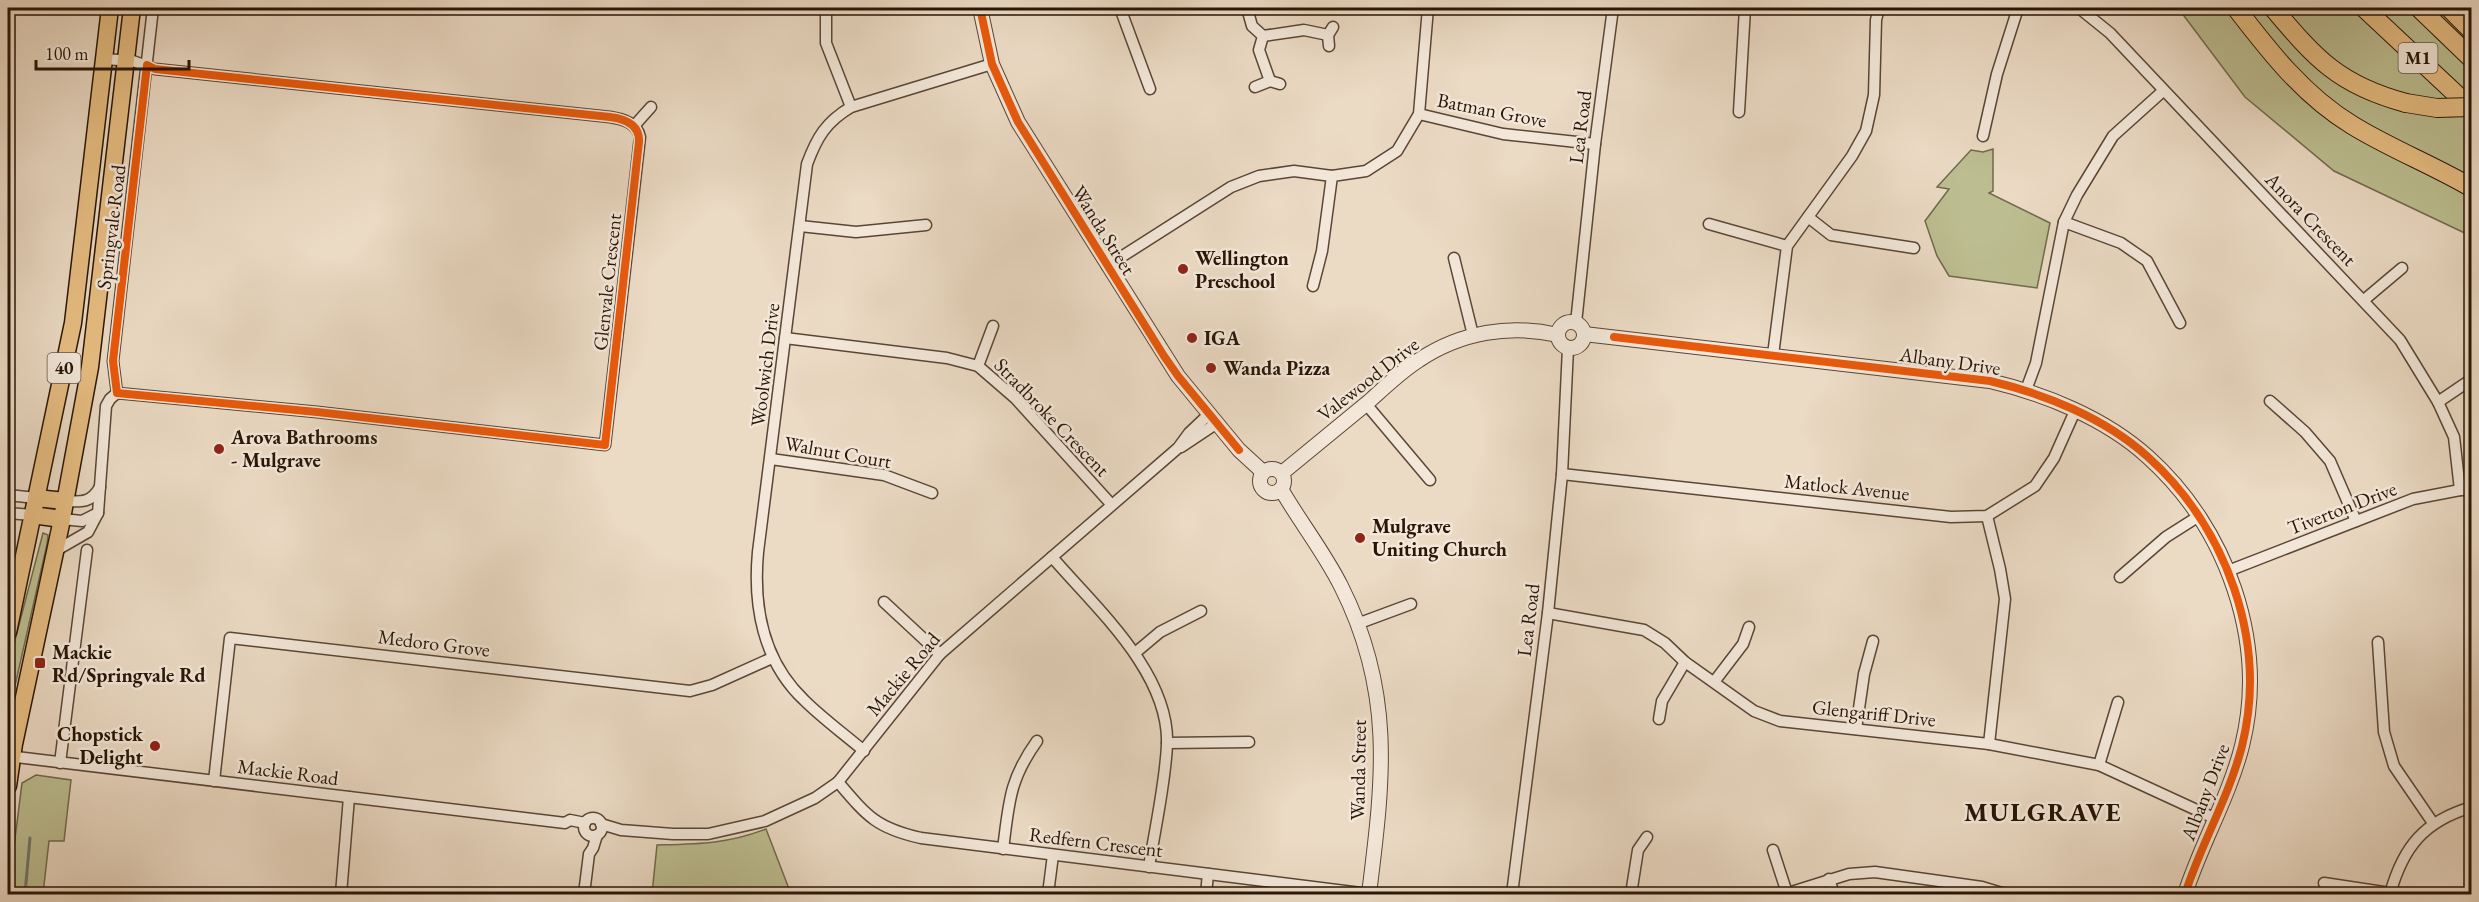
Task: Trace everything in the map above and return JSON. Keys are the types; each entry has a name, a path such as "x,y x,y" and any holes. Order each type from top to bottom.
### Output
{"highway":[{"name":"Springvale Road","path":"8,632 73,323 110,8"},
{"name":"Springvale Road","path":"8,786 10,756 62,519 94,342 132,8"},
{"path":"2235,8 2272,54 2310,93 2334,112 2350,124 2472,188"},
{"path":"2273,8 2303,44 2341,77 2381,96 2406,103 2437,108 2472,108"},
{"name":"M1","path":"2364,8 2472,108"},
{"name":"M1","path":"2419,8 2472,59"},
{"path":"2449,8 2472,31"},
{"path":"36,498 65,501"},
{"path":"32,515 62,519"}],"street":[{"name":"Springvale Road","path":"117,393 113,361 153,8"},
{"path":"826,8 826,43 851,107"},
{"name":"Wanda Street","path":"980,8 992,64 1018,122 1171,366 1239,450 1263,472"},
{"path":"1120,8 1150,89"},
{"path":"1247,8 1252,26 1263,36"},
{"path":"1107,266 1231,187 1259,176 1294,171 1332,176 1366,171 1397,151 1419,114 1431,8"},
{"name":"Lea Road","path":"1580,328 1595,144 1613,8"},
{"path":"1739,112 1745,8"},
{"path":"1773,355 1787,246 1852,156 1866,131 1874,95 1876,20 1879,8"},
{"path":"1983,136 1997,74 2018,8"},
{"name":"Anora Crescent","path":"2079,8 2110,33 2400,340 2438,402 2454,437 2466,490"},
{"path":"1263,36 1304,30 1330,36"},
{"path":"1255,87 1275,82 1259,50 1263,36"},
{"path":"104,59 147,65 155,69 610,117 624,120 634,126 651,107"},
{"name":"Woolwich Drive","path":"864,751 802,699 772,658 758,614 756,578 807,164 815,142 833,118 851,107 992,64"},
{"path":"2026,390 2036,363 2064,222 2077,195 2114,136 2163,91"},
{"name":"Batman Grove","path":"1419,114 1503,134 1595,144"},
{"name":"Glenvale Crescent","path":"117,393 605,445 640,137 634,126"},
{"path":"1313,286 1322,250 1332,176"},
{"path":"1808,217 1831,235 1914,248"},
{"path":"2064,222 2121,243 2147,261 2180,323"},
{"path":"1709,224 1787,246"},
{"path":"800,226 856,232 926,225"},
{"path":"1454,258 1473,335"},
{"path":"2364,300 2402,268"},
{"path":"1565,324 1580,328 1580,346 1568,348 1561,343 1558,335 1565,324"},
{"path":"978,366 993,326"},
{"name":"Albany Drive","path":"1580,328 1773,355 1990,381 2026,390 2074,411 2108,428 2148,456 2177,487 2216,544 2228,572 2244,622 2248,651 2247,713 2242,745 2229,784 2195,862 2185,894"},
{"name":"Valewood Drive","path":"1282,473 1418,360 1445,345 1473,335 1503,330 1535,330 1558,335"},
{"name":"Stradbroke Crescent","path":"785,339 947,358 978,366 1015,398 1111,504"},
{"name":"Lea Road","path":"1512,894 1548,613 1562,474 1568,348"},
{"path":"2438,402 2472,379"},
{"path":"55,552 88,532 98,513 106,406 117,393"},
{"path":"2270,401 2305,432 2330,461 2356,521"},
{"path":"1366,404 1430,480"},
{"path":"1989,744 2005,599 1987,516 2035,486 2054,458 2074,411"},
{"name":"Mackie Road","path":"10,756 565,823 570,820 592,830 708,834 734,830 791,811 838,782 940,654 1111,504 1178,448 1187,445 1213,418"},
{"name":"Walnut Court","path":"771,459 884,475 932,493"},
{"path":"1271,468 1282,473 1284,481 1281,489 1269,493 1262,489 1259,481 1263,472 1271,468"},
{"name":"Matlock Avenue","path":"1562,474 1951,517 1987,516"},
{"path":"65,501 88,501 100,487"},
{"name":"Wanda Street","path":"1281,489 1301,524 1332,569 1357,624 1376,691 1382,745 1380,801 1369,894"},
{"name":"Tiverton Drive","path":"2228,572 2413,499 2466,490"},
{"path":"8,495 36,498"},
{"path":"8,513 32,515"},
{"path":"62,519 82,521 98,513"},
{"path":"2120,577 2166,537 2199,516"},
{"path":"60,763 87,550"},
{"path":"1052,557 1135,653 1155,689 1162,711 1167,743 1149,867"},
{"path":"884,602 940,654"},
{"path":"1357,624 1411,604"},
{"path":"1135,653 1160,632 1201,611"},
{"name":"Glengariff Drive","path":"1548,613 1644,630 1665,643 1685,662 1754,711 1780,721 1989,744 2099,765 2214,818"},
{"path":"1714,682 1743,644 1749,627"},
{"name":"Medoro Grove","path":"214,782 230,638 690,691 712,685 772,658"},
{"path":"1856,729 1864,674 1873,641"},
{"path":"2378,642 2384,732 2394,766 2433,823"},
{"path":"1659,719 1662,701 1685,662"},
{"path":"2099,765 2118,702"},
{"path":"1003,849 1012,787 1023,762 1037,741"},
{"path":"1167,743 1249,742"},
{"name":"Redfern Crescent","path":"838,782 864,813 879,824 895,832 921,838 1369,894"},
{"path":"341,894 352,798"},
{"path":"2324,883 2390,894 2404,855 2415,839 2433,823 2472,807"},
{"path":"584,894 592,830"},
{"path":"1631,894 1638,850 1647,837"},
{"path":"1773,850 1786,894 1849,874 1875,872 2005,894"},
{"path":"1048,894 1053,855"},
{"path":"1206,894 1208,874"},
{"path":"1829,879 1833,894"}],"green space":[{"path":"2178,8 2471,8 2471,236 2334,171 2245,97"},
{"path":"1993,149 1993,191 1989,193 2050,223 2037,288 1949,276 1937,256 1925,221 1949,189 1937,187 1971,150 1983,152"},
{"path":"43,533 48,535 47,544 8,717 8,667"},
{"path":"36,775 71,780 64,841 49,841 43,894 8,894 22,783"},
{"path":"766,829 791,894 652,894 657,845 725,840"}],"waterway":[{"path":"25,894 30,838"}],"cycle path":[{"path":"980,8 992,64 1018,122 1164,356 1239,450"},
{"path":"147,65 155,69 610,117 621,119 634,127 639,136 639,142 605,445 317,412 117,393 113,361 147,65"},
{"path":"1614,337 1990,381 2011,386 2074,409 2113,430 2148,457 2176,486 2200,517 2219,552 2234,589 2245,628 2249,667 2249,707 2242,746 2230,784 2185,894"}],"place":[{"name":"Wellington Preschool","path":"1183,269"},
{"name":"IGA","path":"1192,338"},
{"name":"Wanda Pizza","path":"1211,368"},
{"name":"Arova Bathrooms - Mulgrave","path":"219,449"},
{"name":"Mulgrave Uniting Church","path":"1360,538"},
{"name":"Mackie Rd/Springvale Rd","path":"40,663"},
{"name":"Chopstick Delight","path":"155,746"}],"district":[{"name":"MULGRAVE","path":"2043,812"}]}
